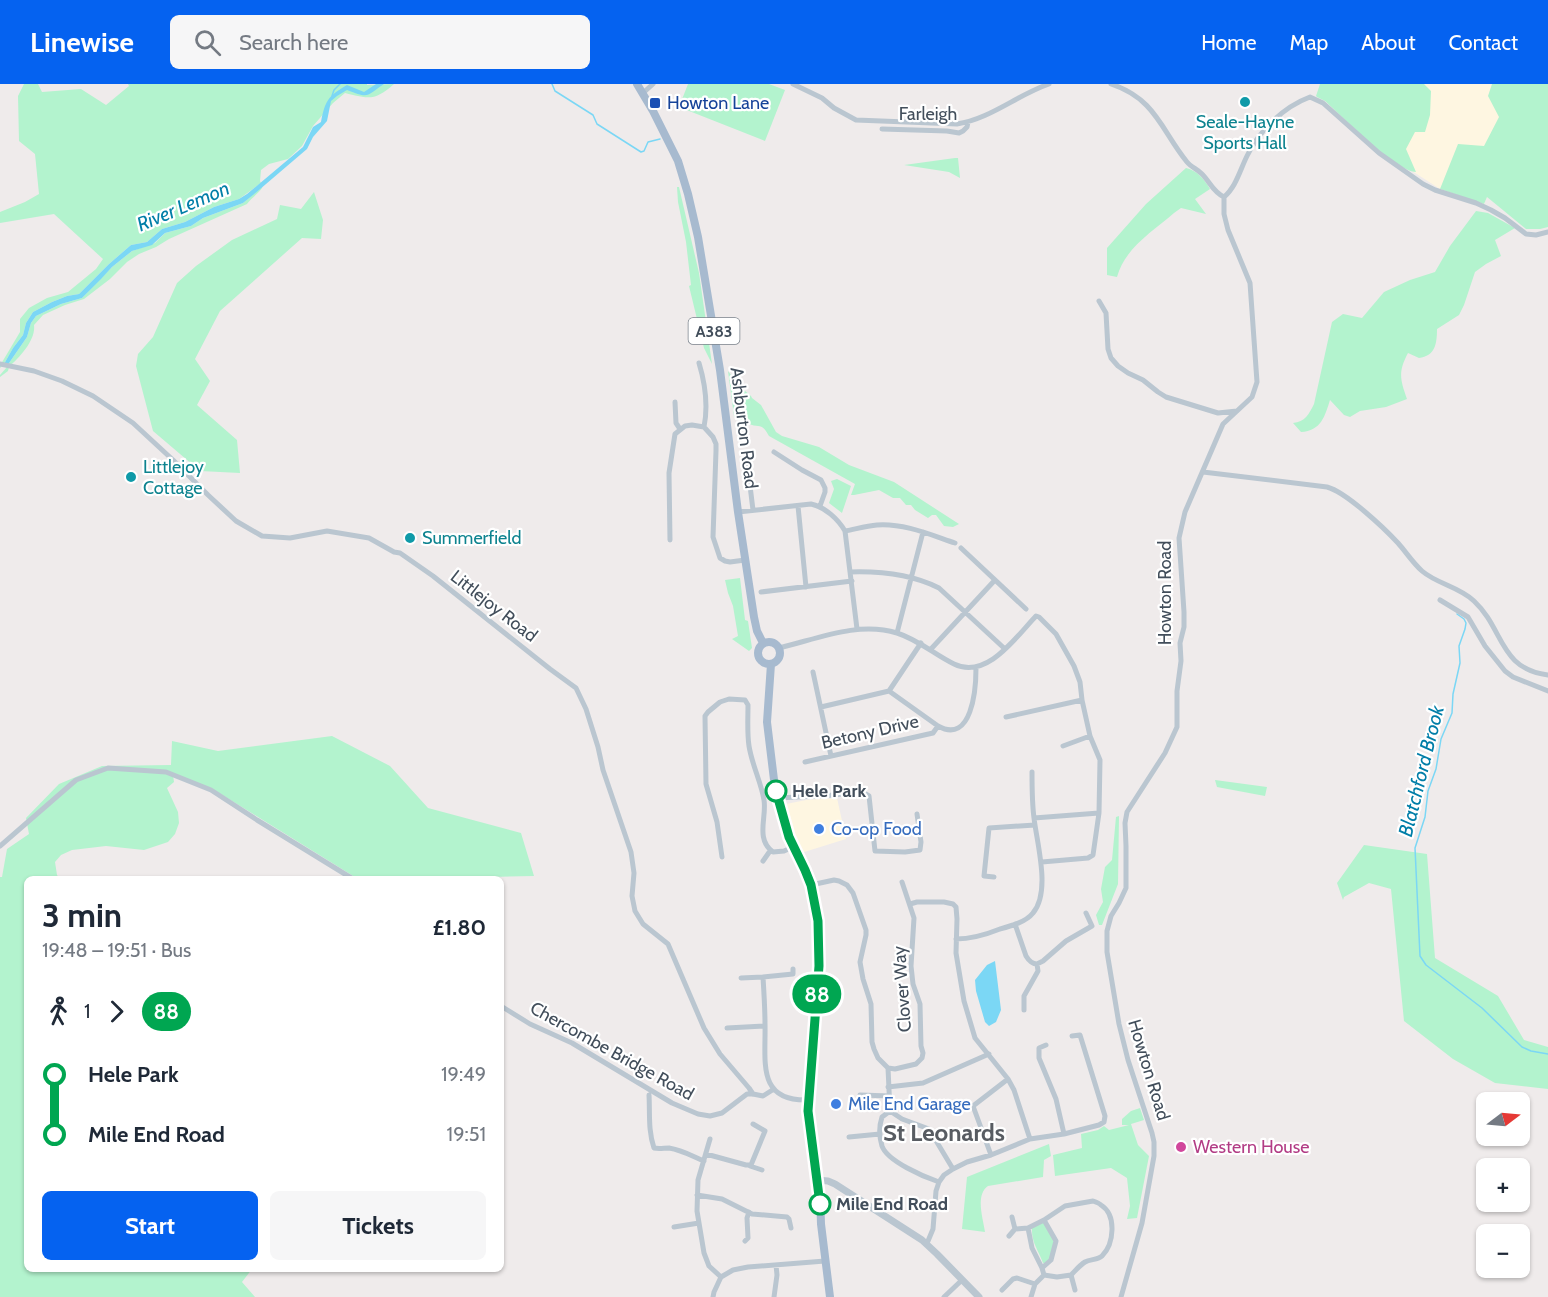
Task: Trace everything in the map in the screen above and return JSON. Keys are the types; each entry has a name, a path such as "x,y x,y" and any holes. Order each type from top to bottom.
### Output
{"main road":[{"name":"Ashburton Road","path":"637,84 678,161 688,194 698,237 720,370 754,617 763,643 758,649 758,656 762,662 771,664 779,659 779,648"},
{"path":"763,643 771,642 779,648"},
{"name":"Ashburton Road","path":"771,664 766,722 769,751 778,798 789,837 811,885 818,921 819,953 809,1100 810,1129 818,1180 830,1297"}],"street":[{"path":"643,93 652,84"},
{"path":"793,84 813,93 856,120 957,124 988,114 1049,84"},
{"path":"1111,84 1134,94 1143,101 1189,165 1200,172 1217,194 1224,197 1230,192 1248,153 1259,136 1287,108 1310,97 1323,103 1379,153 1423,184 1491,210 1526,234 1536,235 1548,232"},
{"name":"Farleigh","path":"882,129 959,133 967,127 968,122"},
{"name":"Howton Road","path":"1121,1297 1142,1223 1154,1159 1154,1142 1119,1024 1107,952 1107,931 1111,916 1126,888 1125,823 1127,812 1165,753 1177,727 1180,643 1184,627 1179,538 1185,512 1223,424 1252,397 1257,381 1250,283 1228,230 1224,214 1224,197"},
{"path":"1099,301 1106,313 1108,349 1111,358 1118,366 1143,380 1166,397 1218,413 1237,411"},
{"path":"699,363 706,406 704,427"},
{"name":"Littlejoy Road","path":"0,364 34,371 93,396 133,423 236,521 262,536 290,538 327,531 369,538 400,553 433,576 576,688 586,709 603,770 631,852 634,873 632,896 635,911 643,924 668,944 704,1028 720,1054 753,1094"},
{"path":"675,402 676,423 680,429"},
{"path":"1218,413 1222,416 1223,424"},
{"path":"670,540 669,473 675,434 685,426 704,427 716,444 713,531 717,550 720,558 725,561 745,560"},
{"path":"774,452 821,480 825,492 820,506"},
{"path":"746,453 753,510"},
{"path":"1203,472 1327,487 1341,493 1384,529 1424,572 1473,599 1490,618 1502,644 1519,664 1528,670 1548,675"},
{"path":"738,512 811,504 820,506 840,524 845,531 856,629"},
{"path":"798,506 806,587"},
{"path":"845,531 880,524 912,529 955,543"},
{"path":"897,633 923,532"},
{"path":"961,548 1026,609"},
{"path":"850,572 877,571 911,578 939,588 1005,649"},
{"path":"931,649 995,580"},
{"path":"761,592 852,581"},
{"path":"1440,600 1468,617 1485,646 1505,671 1548,691"},
{"path":"779,648 856,629 897,633 921,643 956,665 976,668 996,659 1036,616 1039,617 1056,634 1074,666 1080,682 1090,736 1100,760 1100,813 1091,857 1042,862"},
{"path":"821,707 890,691 921,643"},
{"name":"Betony Drive","path":"805,762 933,733 938,726 946,730 955,729 969,717 976,668"},
{"path":"813,672 831,756"},
{"path":"890,691 938,726"},
{"path":"723,857 717,822 706,784 705,716 720,702 729,699 745,700 748,705 748,738 764,801 762,833 765,844 770,851 778,852 793,847"},
{"path":"1006,717 1082,700"},
{"path":"1064,746 1090,736"},
{"path":"0,846 76,780 108,768 166,772 211,790 348,876"},
{"path":"956,939 980,937 1015,924 1032,914 1041,900 1042,862 1034,818 1032,772"},
{"path":"778,798 864,793 869,796 875,851 905,852 920,849 917,814"},
{"path":"1034,818 1100,813"},
{"path":"994,877 984,876 989,828 1035,825"},
{"path":"763,861 770,851"},
{"path":"811,885 829,881 839,881 847,885 853,893 866,930 860,962 871,1004 872,1042 878,1058 888,1068 890,1111"},
{"name":"Clover Way","path":"888,1068 895,1069 916,1064 922,1058 923,1053 920,1004 913,984 911,966 914,918 902,882"},
{"path":"910,904 944,902 956,907 956,952 964,1001 975,1038 1008,1079 1014,1090 1030,1139"},
{"path":"1015,924 1026,956 1029,961 1037,964 1066,941 1092,926 1086,913"},
{"path":"1024,1010 1024,996 1038,971 1037,964"},
{"path":"741,978 793,974 793,969"},
{"path":"763,977 765,1074 779,1094 794,1100 809,1100"},
{"name":"Chercombe Bridge Road","path":"504,1007 530,1024 572,1043 672,1102 698,1114 710,1116 722,1113 747,1094 763,1096 774,1089"},
{"path":"727,1028 765,1026"},
{"path":"1072,1036 1087,1033"},
{"path":"928,1241 933,1229 936,1191 944,1175 967,1162 1030,1139 1065,1134 1104,1122 1105,1116 1080,1035"},
{"path":"1046,1045 1040,1048 1039,1058 1056,1099 1065,1134"},
{"path":"888,1087 923,1083 989,1054"},
{"path":"991,1155 973,1106 1008,1079"},
{"path":"649,1095 649,1117 654,1148 657,1150 669,1148 704,1161"},
{"path":"860,1095 890,1096"},
{"path":"890,1111 902,1119 929,1129 953,1169"},
{"path":"890,1111 882,1117 879,1126 882,1148 891,1157 924,1177 939,1182"},
{"path":"749,1166 753,1162 765,1131 753,1124"},
{"path":"849,1137 880,1134"},
{"path":"710,1139 698,1180 699,1223 706,1260 721,1277"},
{"path":"706,1154 762,1170"},
{"path":"818,1180 835,1184 922,1240 979,1297"},
{"path":"697,1194 722,1199 752,1214 787,1217 791,1228"},
{"path":"1015,1229 1028,1228 1065,1206 1093,1201 1107,1210 1113,1231 1101,1257 1083,1263 1071,1275 1057,1277 1044,1275"},
{"path":"745,1241 748,1238 749,1212"},
{"path":"1010,1236 1015,1229 1012,1217"},
{"path":"1042,1268 1052,1260 1056,1241 1044,1220"},
{"path":"674,1227 699,1223"},
{"path":"1028,1228 1032,1248 1044,1275"},
{"path":"713,1297 721,1277 739,1268 825,1261"},
{"path":"774,1297 776,1264"},
{"path":"1031,1297 1035,1284 1044,1275"},
{"path":"1071,1275 1076,1290"},
{"path":"1002,1290 1013,1279 1035,1284"},
{"path":"944,1297 962,1280"}],"shaded area":[{"path":"1322,84 1532,84 1484,204 1440,189 1381,151"},
{"path":"837,798 846,839 801,853 789,827 786,804"}],"green space":[{"path":"24,84 38,84 42,92 81,89 106,105 129,86 128,84 394,84 382,93 371,97 345,93 313,126 302,146 288,159 269,164 261,170 261,183 239,199 214,207 185,222 162,229 147,242 131,245 79,294 67,296 33,312 26,323 23,335 4,364 7,366 27,337 31,323 36,316 61,304 82,298 112,267 132,251 155,243 165,233 191,226 203,218 243,203 263,186 247,204 139,254 84,299 43,315 34,325 34,331 26,348 8,371 0,377 7,367 3,365 0,368 0,364 20,332 20,319 29,308 47,298 68,292 96,269 103,259 54,214 0,223 0,212 39,194 35,154 19,141 18,96"},
{"path":"688,84 769,84 785,90 765,141 679,107"},
{"path":"1320,84 1424,84 1431,91 1430,115 1425,132 1415,132 1406,149 1416,172 1395,163 1325,101 1317,97"},
{"path":"1492,84 1548,84 1548,227 1526,229 1487,197 1484,204 1440,189 1458,144 1484,146 1499,117 1488,96"},
{"path":"958,158 960,178 949,172 904,165"},
{"path":"1186,168 1200,176 1210,189 1195,199 1206,214 1181,208 1133,249 1126,257 1117,277 1107,275 1107,248 1146,204"},
{"path":"677,187 679,187 699,273 712,364 704,348 689,286 691,285 686,242"},
{"path":"314,192 323,220 321,239 302,238 220,311 195,359 210,381 197,405 237,440 240,473 200,471 153,431 136,366 138,354 153,337 177,283 232,240 277,219 280,205 301,209"},
{"path":"1476,211 1488,213 1515,228 1495,240 1501,256 1475,272 1459,315 1437,329 1436,344 1432,352 1419,358 1408,353 1401,376 1407,399 1386,407 1360,411 1350,417 1344,415 1330,400 1318,426 1301,432 1293,423 1304,419 1314,404 1332,322 1343,314 1362,318 1384,292 1435,272 1450,246"},
{"path":"728,371 739,386 761,405 776,432 782,436 819,447 849,465 894,482 959,524 953,527 944,526 936,515 928,518 911,505 906,505 900,498 893,498 879,490 851,495 855,484 769,436 763,428 744,423 734,416"},
{"path":"837,479 851,486 842,513 829,503 834,489 831,481"},
{"path":"740,578 745,620 748,621 752,648 749,651 732,639 738,636 733,606 725,580"},
{"path":"332,736 390,766 428,808 521,833 534,876 353,876 211,788 173,775 174,782 167,788 178,812 179,823 175,834 168,842 144,850 106,846 72,850 61,855 55,862 58,876 24,876 24,1272 250,1272 242,1282 255,1297 0,1297 0,877 2,877 7,849 29,834 26,818 59,784 102,766 171,765 172,741 218,751"},
{"path":"1215,780 1267,787 1265,796 1217,787"},
{"path":"1119,816 1118,884 1102,925 1099,925 1096,915 1103,902 1101,889 1105,867 1112,860 1116,817"},
{"path":"1364,845 1427,854 1435,958 1498,996 1524,1040 1548,1047 1548,1089 1495,1083 1453,1059 1404,1021 1391,889 1369,883 1344,897 1343,900 1337,883"},
{"path":"1140,1108 1144,1120 1131,1124 1138,1145 1149,1156 1137,1218 1127,1219 1130,1206 1127,1178 1111,1168 1055,1176 1053,1155 1082,1148 1081,1134 1098,1130 1104,1126 1109,1130 1129,1125 1122,1125 1122,1119 1131,1111"},
{"path":"1049,1144 1051,1156 1044,1160 1043,1177 988,1186 984,1190 981,1201 985,1232 962,1229 967,1177"},
{"path":"1045,1223 1054,1241 1050,1259 1045,1263 1043,1263 1032,1233 1032,1228"}],"water":[{"name":"River Lemon","path":"376,84 384,84 367,95 347,90 331,101 327,121 313,137 307,149 243,203 203,218 191,226 165,233 152,245 132,251 112,267 82,298 61,304 36,316 31,323 27,337 7,366 4,364 23,335 26,323 33,312 67,296 79,294 131,245 147,242 162,229 185,222 247,194 303,147 313,127 321,122 326,104 335,92 347,85 364,92"},
{"path":"995,961 1001,1010 996,1022 989,1026 985,1022 975,980 987,965"}],"waterway":[{"path":"332,96 340,84"},
{"path":"552,84 555,91 593,115 597,124 641,152 644,151 648,142 660,139"},
{"name":"Blatchford Brook","path":"1457,614 1466,623 1459,646 1460,663 1453,694 1452,713 1441,739 1436,769 1428,791 1425,817 1415,848 1420,956 1426,965 1482,1008 1522,1047 1548,1054"}],"bus line":[{"name":"88","path":"776,791 789,837 811,885 818,921 819,966 808,1111 820,1204"}],"place":[{"name":"Seale-Hayne Sports Hall","path":"1245,102"},
{"name":"Howton Lane","path":"655,103"},
{"name":"Littlejoy Cottage","path":"131,477"},
{"name":"Summerfield","path":"410,538"},
{"name":"Hele Park","path":"776,791"},
{"name":"Co-op Food","path":"819,829"},
{"name":"Mile End Garage","path":"836,1104"},
{"name":"Western House","path":"1181,1147"},
{"name":"Mile End Road","path":"820,1204"}],"district":[{"name":"St Leonards","path":"944,1133"}]}
